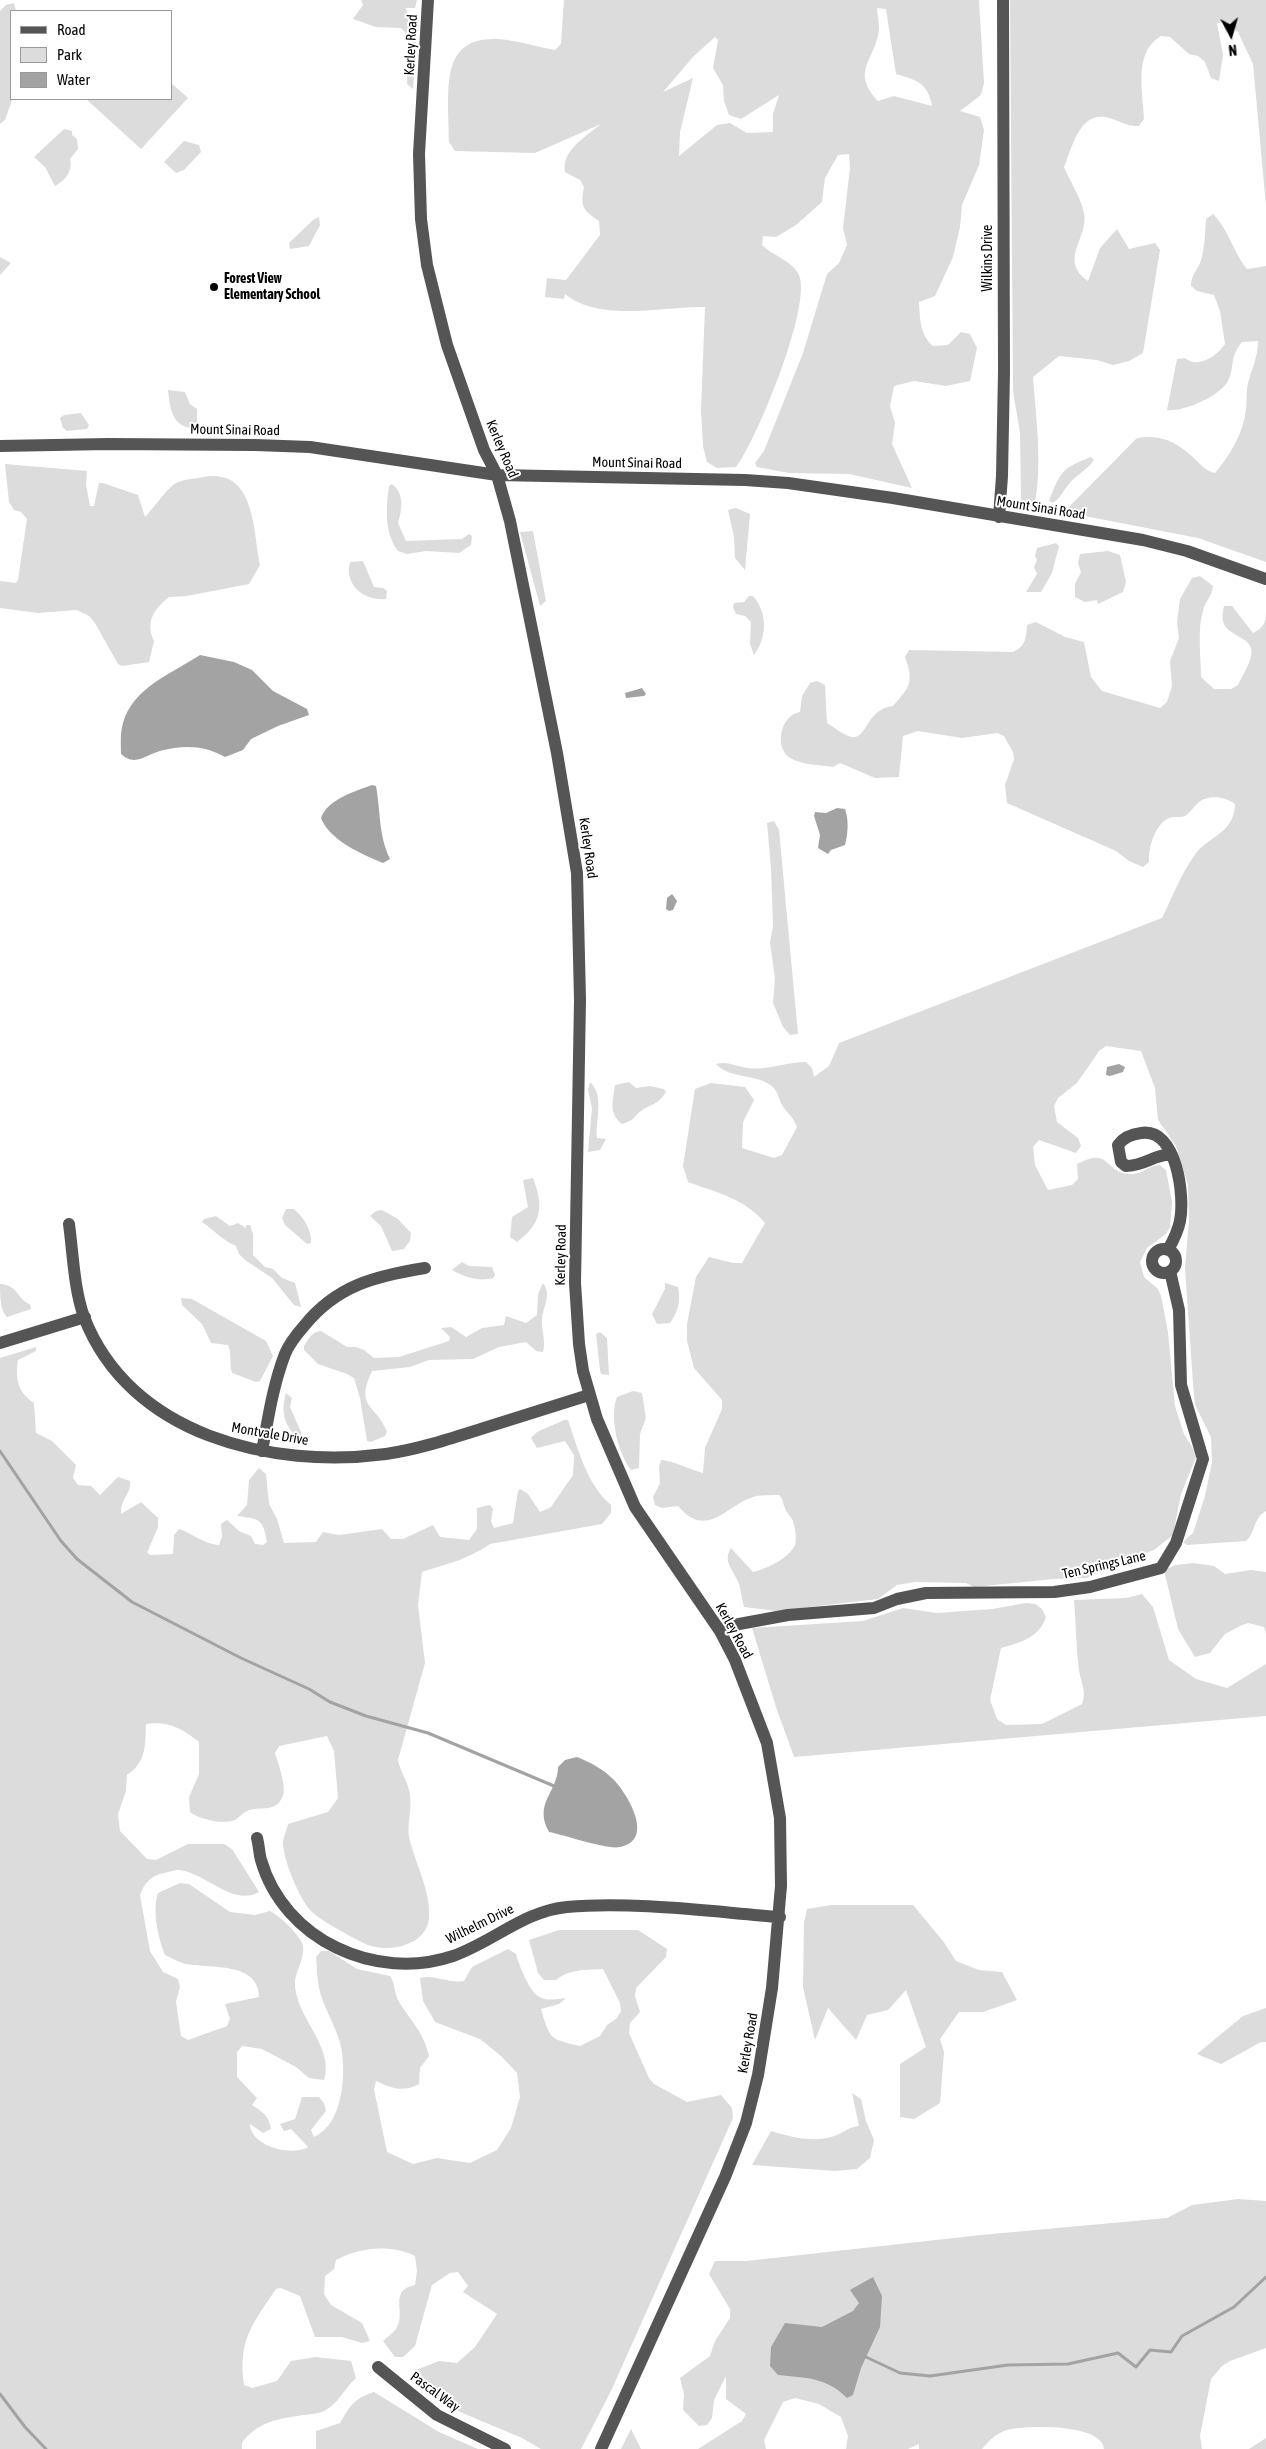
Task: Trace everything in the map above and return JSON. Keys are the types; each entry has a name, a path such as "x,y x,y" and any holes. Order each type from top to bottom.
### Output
{"street":[{"name":"Kerley Road","path":"428,0 419,188 427,265 447,345 484,450 497,475 521,572 558,756 577,872 580,1000 575,1283 579,1344 589,1395 611,1454 635,1507 720,1631 735,1660 757,1714 773,1771 781,1840 780,1917 765,2036 752,2100 743,2132 725,2177 601,2449"},
{"name":"Wilkins Drive","path":"999,516 1002,476 1004,372 1003,0"},
{"name":"Mount Sinai Road","path":"0,446 118,444 310,447 497,475 711,479 788,484 893,498 1143,540 1187,551 1266,579"},
{"path":"1170,1271 1158,1272 1152,1262 1157,1251 1168,1250 1180,1221 1181,1202 1172,1155"},
{"name":"Montvale Drive","path":"69,1224 84,1317 113,1366 122,1378 155,1406 196,1431 217,1439 262,1451 329,1458 387,1454 436,1444 589,1395"},
{"name":"Ten Springs Lane","path":"720,1631 739,1624 788,1615 874,1608 897,1599 926,1593 1054,1592 1090,1587 1161,1568 1176,1544 1203,1459 1181,1385 1179,1310 1170,1271 1175,1266 1176,1258 1168,1250"},
{"path":"262,1451 278,1376 286,1352 310,1318 324,1305 356,1284 393,1273 425,1268"},
{"path":"0,1343 84,1317"},
{"name":"Wilhelm Drive","path":"257,1838 260,1859 269,1879 279,1897 302,1925 319,1940 337,1949 377,1962 410,1964 433,1961 454,1955 527,1918 567,1907 641,1907 780,1917"},
{"name":"Pascal Way","path":"378,2367 437,2415 505,2449"}],"green space":[{"path":"361,0 417,0 415,8 406,8 416,37 413,89 407,84 408,35 401,28 376,27 353,19 363,5"},
{"path":"564,0 979,0 984,83 981,95 960,111 980,117 984,130 979,165 962,205 960,227 953,257 935,296 919,302 923,332 933,346 948,345 961,332 970,334 977,348 970,381 946,386 914,381 894,386 890,406 895,423 892,444 912,488 849,474 789,473 757,467 755,463 764,451 803,353 827,274 839,263 847,245 843,228 850,168 849,154 838,155 825,178 822,202 796,225 776,237 763,236 762,245 795,268 801,288 798,311 781,370 757,430 736,467 717,468 707,462 703,446 701,410 705,307 614,311 579,303 565,294 564,299 545,297 547,278 566,280 600,235 599,221 586,211 583,204 584,187 580,180 565,172 565,164 567,157 576,144 601,124 535,153 455,151 449,142 449,83 452,66 459,53 471,43 488,39 513,41 555,50 561,44","holes":["877,8 886,9 896,74 910,78 924,87 928,92 932,106 894,96 878,101 870,90 865,72 877,39 879,28","715,37 718,40 713,68 723,85 724,101 729,115 741,119 779,95 773,114 773,132 747,133 730,123 717,125 679,156 680,132 693,78 663,92 693,57"]},
{"path":"1010,0 1266,0 1266,206 1253,64 1238,32 1226,22 1217,23 1223,55 1219,81 1211,78 1205,62 1198,56 1189,54 1170,37 1161,36 1152,43 1146,52 1143,62 1144,119 1139,126 1105,117 1096,117 1089,120 1078,133 1064,167 1084,213 1083,231 1075,257 1075,265 1079,273 1088,281 1100,248 1117,229 1129,249 1155,243 1160,250 1143,353 1129,361 1113,365 1097,360 1059,356 1033,377 1038,459 1037,492 1034,508 1027,506 1021,500 1020,433 1013,391"},
{"path":"14,3 16,10 10,10 10,100 12,100 5,120 0,124 0,11 6,5"},
{"path":"172,84 188,98 141,149 87,100 172,100"},
{"path":"64,129 72,131 72,135 77,139 78,149 70,159 68,175 55,186 45,167 34,157"},
{"path":"184,141 199,145 201,152 184,170 176,173 164,162"},
{"path":"1213,214 1223,227 1247,269 1266,266 1266,562 1198,538 1064,512 1137,438 1162,438 1176,444 1207,470 1215,473 1235,444 1244,419 1247,386 1256,357 1258,341 1242,342 1238,347 1228,381 1224,387 1192,406 1167,410 1177,359 1185,358 1190,361 1201,362 1212,357 1225,344 1220,311 1214,295 1197,291 1191,286 1192,278 1202,255 1206,219"},
{"path":"319,217 320,225 309,246 290,249 289,243 313,220"},
{"path":"0,257 11,263 0,275"},
{"path":"168,390 185,392 190,404 197,409 197,422 190,428 175,419"},
{"path":"81,413 89,425 87,429 67,431 63,428 60,418 64,415"},
{"path":"1091,457 1094,460 1071,481 1058,499 1053,503 1049,501 1056,483 1063,472 1074,464"},
{"path":"5,464 87,471 86,485 90,506 94,506 99,483 103,483 138,495 145,517 169,489 179,482 220,476 233,481 242,491 253,519 260,565 249,584 187,596 169,597 152,616 150,628 154,641 149,662 122,666 118,664 95,623 89,616 77,610 38,613 0,608 0,581 16,583 18,580 27,519 21,512 14,510 9,502"},
{"path":"392,484 401,497 401,513 398,523 406,541 462,539 469,534 472,536 471,545 459,553 426,551 407,554 398,551 390,536 387,520 389,486"},
{"path":"736,508 750,514 745,570 735,558 734,537 728,510"},
{"path":"533,531 546,601 540,606 520,532"},
{"path":"1056,543 1059,546 1052,573 1041,592 1026,592 1037,574 1034,567 1037,560 1035,556 1037,548"},
{"path":"1108,551 1120,555 1126,582 1123,592 1098,604 1097,600 1085,602 1075,597 1075,584 1081,572 1078,563 1080,554"},
{"path":"363,561 374,587 383,588 387,591 386,599 378,599 363,594 353,584 350,578 350,562"},
{"path":"1200,576 1213,586 1201,619 1200,644 1201,677 1214,689 1231,689 1238,685 1251,656 1249,644 1226,627 1223,619 1224,606 1232,606 1253,633 1263,625 1266,612 1266,1511 1259,1517 1252,1534 1246,1541 1187,1545 1183,1542 1193,1533 1205,1496 1212,1462 1211,1437 1195,1405 1193,1384 1185,1268 1189,1220 1188,1185 1176,1146 1158,1120 1155,1088 1141,1051 1106,1046 1099,1051 1077,1083 1058,1098 1054,1106 1057,1122 1078,1138 1081,1146 1076,1153 1039,1140 1033,1147 1035,1165 1048,1190 1072,1185 1078,1179 1077,1164 1088,1159 1102,1159 1115,1169 1130,1174 1138,1173 1156,1165 1160,1165 1166,1170 1172,1202 1170,1227 1166,1234 1147,1248 1140,1262 1144,1277 1158,1289 1161,1296 1168,1332 1175,1406 1184,1434 1197,1455 1181,1494 1173,1535 1154,1550 1087,1578 1053,1579 974,1587 966,1583 915,1582 897,1585 878,1599 776,1611 744,1607 739,1584 728,1562 729,1553 731,1548 753,1572 771,1566 792,1550 795,1545 796,1533 792,1519 781,1497 779,1495 756,1496 745,1500 717,1517 699,1520 689,1516 678,1506 662,1508 655,1505 653,1497 660,1483 659,1467 661,1460 703,1473 705,1448 722,1409 722,1400 694,1368 687,1341 687,1324 696,1277 709,1257 733,1263 742,1263 765,1223 749,1208 739,1202 688,1182 683,1166 695,1089 711,1083 745,1087 754,1100 743,1122 742,1148 774,1158 782,1155 797,1127 782,1106 775,1089 767,1083 736,1075 716,1064 727,1063 754,1069 806,1062 812,1068 814,1077 829,1066 839,1043 1162,918 1189,863 1200,849 1225,829 1234,814 1235,804 1222,798 1212,797 1199,802 1185,816 1171,817 1164,821 1153,837 1149,862 1143,867 1129,861 1116,851 1007,803 1005,785 1014,759 1013,752 1004,736 997,733 962,738 918,731 903,736 899,777 875,778 840,763 833,767 805,763 790,758 782,747 781,740 784,725 793,714 800,712 802,696 810,683 817,681 825,685 827,723 845,735 854,737 859,735 877,713 884,708 893,706 907,689 910,678 905,657 909,650 1013,652 1023,644 1027,625 1036,622 1065,637 1084,642 1091,677 1102,691 1160,708 1167,702 1172,686 1170,661 1179,638 1177,622 1180,599 1192,578"},
{"path":"749,596 753,596 758,603 764,626 761,641 754,655 750,644 751,622 745,616 736,614 733,607 734,603 744,602"},
{"path":"774,821 779,830 798,1034 790,1035 783,1027 773,1003 775,978 770,943 773,926 767,823"},
{"path":"590,1082 595,1088 598,1101 597,1138 606,1139 600,1150 588,1152 592,1108 588,1090"},
{"path":"629,1082 636,1088 650,1086 664,1089 666,1092 657,1102 622,1124 615,1116 612,1106 615,1085"},
{"path":"533,1178 539,1198 538,1214 532,1228 517,1242 510,1237 512,1217 528,1207 523,1180"},
{"path":"286,1209 294,1209 304,1220 309,1229 311,1243 307,1244 285,1225 282,1218"},
{"path":"382,1210 398,1219 411,1233 410,1241 404,1249 392,1251 381,1226 370,1216 376,1211"},
{"path":"216,1216 230,1226 238,1223 246,1228 246,1225 250,1225 253,1234 253,1255 265,1267 273,1269 282,1278 295,1283 301,1307 294,1305 272,1278 245,1260 239,1254 236,1246 222,1238 202,1222 204,1219"},
{"path":"462,1262 469,1266 492,1267 495,1275 493,1278 477,1279 467,1277 452,1270"},
{"path":"543,1283 546,1288 547,1298 542,1318 543,1352 536,1351 526,1342 499,1347 473,1359 429,1360 410,1367 372,1371 367,1383 366,1400 383,1423 387,1432 385,1436 371,1442 367,1441 360,1398 354,1378 318,1364 304,1350 304,1346 311,1336 315,1332 321,1331 347,1347 356,1347 364,1350 374,1358 399,1357 449,1341 450,1337 441,1328 451,1327 466,1337 482,1328 504,1325 506,1316 526,1323 537,1315 538,1294"},
{"path":"665,1283 678,1287 678,1306 670,1323 657,1324 652,1314 665,1289"},
{"path":"0,1284 11,1287 22,1299 30,1304 31,1309 7,1317 0,1297"},
{"path":"181,1298 192,1299 266,1341 273,1356 260,1381 256,1382 232,1373 228,1345 211,1343 202,1324 182,1305"},
{"path":"600,1332 607,1338 609,1375 601,1374 600,1370 596,1334"},
{"path":"36,1347 36,1351 18,1360 17,1374 21,1390 34,1403 36,1433 52,1441 76,1465 73,1478 78,1485 91,1486 100,1495 118,1477 130,1481 129,1490 121,1508 121,1514 141,1502 158,1518 158,1527 147,1553 151,1555 173,1554 174,1535 179,1529 208,1543 219,1545 222,1537 221,1524 227,1520 239,1531 251,1536 255,1544 263,1545 267,1542 264,1528 259,1521 237,1516 247,1505 249,1480 259,1468 266,1474 269,1504 277,1519 284,1543 316,1542 323,1532 339,1535 382,1529 391,1539 403,1539 433,1525 440,1537 469,1540 477,1529 477,1508 490,1505 493,1509 491,1521 494,1528 513,1523 518,1491 520,1489 528,1494 540,1512 551,1507 573,1475 574,1455 565,1441 537,1448 531,1438 537,1432 564,1420 568,1420 589,1477 611,1505 611,1513 602,1524 490,1544 449,1564 422,1572 418,1605 425,1663 398,1760 410,1795 409,1837 428,1897 429,1918 427,1927 415,1941 406,1945 387,1948 363,1943 316,1916 302,1899 293,1879 283,1843 288,1824 328,1812 338,1798 334,1751 327,1736 279,1746 275,1753 282,1776 284,1794 275,1806 252,1809 235,1820 217,1822 190,1812 189,1797 199,1774 199,1742 174,1727 154,1723 146,1724 144,1752 134,1770 127,1775 126,1791 118,1814 120,1831 147,1859 156,1860 188,1844 224,1844 232,1849 259,1892 239,1895 219,1888 189,1872 179,1870 160,1874 149,1880 144,1887 140,1895 150,1951 163,1972 178,1979 180,1987 176,2002 181,2036 188,2040 227,2026 230,2019 225,2004 259,1997 257,1985 251,1977 242,1972 178,1962 165,1955 157,1924 156,1900 158,1893 180,1883 189,1884 230,1912 255,1915 270,1911 287,1924 301,1941 303,1951 295,1982 296,1995 324,2055 326,2067 324,2080 309,2078 296,2067 262,2049 242,2046 237,2052 237,2077 257,2098 252,2105 265,2115 271,2129 263,2133 250,2124 252,2132 264,2144 283,2150 301,2150 308,2147 291,2129 284,2131 280,2124 295,2119 302,2097 319,2097 324,2103 326,2111 311,2130 314,2137 332,2121 341,2095 343,2067 340,2043 323,2002 318,1984 316,1957 321,1951 329,1951 357,1969 390,1976 399,2002 424,2041 429,2056 420,2068 419,2084 402,2089 387,2086 376,2081 374,2089 387,2152 413,2164 437,2158 470,2163 497,2150 511,2128 520,2097 517,2073 501,2056 480,2039 435,2022 423,2001 420,1978 431,1977 458,1982 464,1981 472,1967 508,1949 516,1954 529,1986 538,1996 553,2000 566,1998 559,2004 541,2009 552,2036 580,2046 600,2036 607,2025 617,2018 621,2011 620,2003 603,1969 578,1971 561,1976 556,1980 544,1980 538,1973 529,1940 559,1930 638,1930 667,1949 666,1957 636,1988 635,1996 640,2012 630,2023 629,2033 649,2078 654,2084 687,2102 721,2095 732,2108 733,2118 611,2391 581,2449 541,2449 522,2438 448,2407 419,2385 416,2370 439,2361 457,2363 475,2347 497,2314 463,2292 468,2286 458,2272 450,2273 432,2285 415,2346 403,2357 395,2357 383,2341 397,2327 400,2315 399,2302 402,2292 415,2285 417,2271 415,2256 396,2250 376,2249 355,2252 336,2260 334,2269 325,2276 324,2294 331,2305 362,2323 370,2341 362,2343 342,2337 315,2337 300,2296 281,2288 276,2289 260,2313 245,2344 243,2356 244,2385 252,2388 277,2381 291,2361 316,2357 351,2361 356,2378 337,2400 324,2411 270,2422 254,2430 242,2443 242,2449 0,2449 0,1358"},
{"path":"633,1391 642,1393 646,1418 640,1434 639,1468 631,1470 619,1445 614,1424 614,1414 617,1397"},
{"path":"286,1393 292,1398 290,1407 304,1439 300,1441 287,1425 285,1419 284,1400"},
{"path":"1193,1563 1214,1566 1225,1574 1251,1570 1266,1572 1266,1634 1264,1627 1248,1623 1225,1634 1210,1653 1195,1657 1178,1629 1164,1570 1176,1565"},
{"path":"1142,1594 1153,1607 1169,1660 1196,1679 1227,1688 1266,1664 1266,1716 794,1757 776,1707 752,1628 863,1621 903,1608 937,1613 992,1609 1026,1603 1035,1604 1042,1609 1046,1617 1043,1624 1039,1630 1028,1638 1001,1648 990,1700 997,1719 1006,1725 1042,1724 1082,1704 1084,1691 1078,1661 1074,1600 1126,1598"},
{"path":"831,1905 913,1905 943,1941 956,1961 979,1970 1002,1972 1017,2000 983,2012 959,2012 940,2039 944,2052 940,2103 914,2119 900,2117 900,2064 926,2047 906,1990 888,2010 867,2015 856,2040 828,2008 815,2040 803,1987 804,1922 807,1909"},
{"path":"1266,2008 1266,2042 1261,2042 1221,2064 1197,2054 1243,2016"},
{"path":"852,2093 861,2099 866,2121 874,2140 870,2158 857,2169 835,2171 752,2165 771,2131 794,2137 818,2139 834,2136 859,2126"},
{"path":"1238,2199 1266,2201 1266,2348 1230,2361 1222,2366 1211,2379 1200,2436 1202,2449 1104,2449 1100,2441 1091,2434 1062,2428 1029,2427 1007,2430 996,2435 982,2449 919,2449 919,2444 908,2449 846,2449 848,2436 841,2417 819,2404 795,2398 783,2402 764,2440 766,2449 698,2449 742,2421 746,2414 726,2399 726,2376 714,2400 712,2418 707,2425 699,2426 683,2410 684,2394 680,2378 710,2356 715,2341 730,2318 730,2309 709,2274 715,2261 746,2261 981,2235 1167,2218 1192,2205"},
{"path":"374,2392 439,2432 478,2449 316,2449 316,2431 340,2423 353,2403 361,2397"},
{"path":"631,2429 641,2449 621,2449"},
{"path":"1266,2438 1266,2449 1249,2449"}],"water":[{"path":"200,655 234,662 252,670 273,691 307,709 309,715 278,726 251,739 243,750 225,757 203,749 180,747 164,750 137,760 126,758 121,754 121,735 128,710 135,700 155,682"},
{"path":"642,688 646,694 644,696 626,698 625,693"},
{"path":"372,785 376,786 383,840 390,859 383,863 339,840 325,826 321,818 335,801"},
{"path":"837,808 845,809 848,827 846,841 845,845 831,850 828,854 818,848 820,835 814,816 815,812 826,813"},
{"path":"672,894 677,901 673,910 669,911 666,909 667,898"},
{"path":"1119,1064 1125,1067 1123,1072 1110,1076 1106,1075 1107,1067"},
{"path":"577,1757 605,1772 625,1795 631,1805 637,1826 636,1835 631,1843 620,1847 606,1846 549,1832 545,1822 545,1805 557,1776 558,1767 565,1760"},
{"path":"873,2277 882,2296 880,2327 861,2368 853,2395 847,2398 823,2382 778,2375 770,2366 771,2347 785,2323 822,2327 853,2311 859,2303 850,2290"}],"waterway":[{"path":"0,1451 61,1541 77,1559 132,1602 241,1658 309,1689 330,1702 366,1716 428,1733 554,1786"},
{"path":"866,2357 900,2373 930,2376 1008,2365 1068,2364 1118,2353 1136,2367 1150,2350 1171,2352 1182,2336 1234,2307 1266,2277"},
{"path":"0,2394 25,2427 46,2449"}],"place":[{"name":"Forest View Elementary School","path":"214,287"}]}
